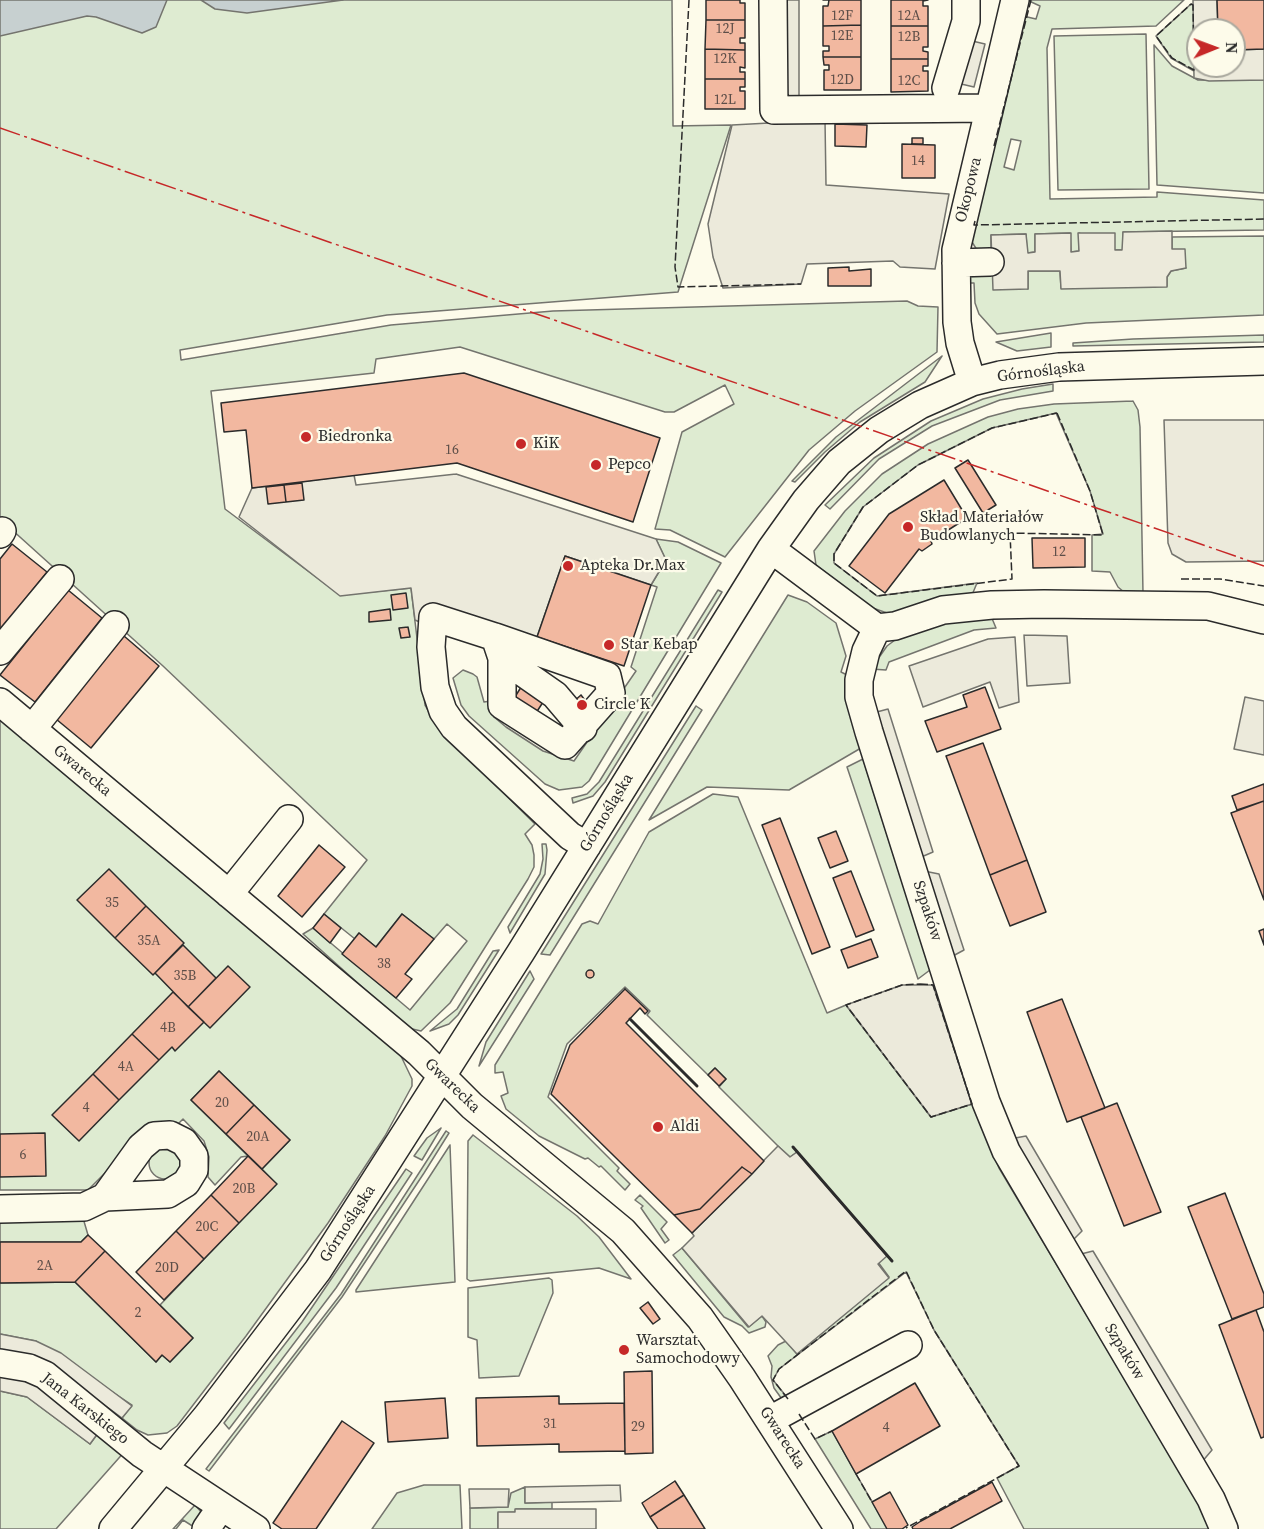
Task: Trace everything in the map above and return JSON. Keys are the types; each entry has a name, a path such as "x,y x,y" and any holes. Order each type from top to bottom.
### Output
{"street":[{"path":"773,0 774,110 989,108"},
{"name":"Okopowa","path":"972,382 958,332 956,263 959,233 1015,0"},
{"path":"946,88 966,10 1008,30"},
{"path":"956,263 990,262"},
{"name":"Górnośląska","path":"113,1529 166,1467 318,1270 587,846 771,549 806,500 839,462 879,430 912,410 972,382 1000,375 1059,367 1264,361"},
{"path":"771,549 877,628 895,626 943,610 1012,604 1208,606 1264,620"},
{"path":"0,651 60,579"},
{"path":"579,732 555,695 433,617 431,647 435,687 443,711 454,728 570,836 587,846"},
{"path":"32,729 115,625"},
{"name":"Szpaków","path":"877,628 860,672 859,697 986,1102 1006,1151 1211,1499 1224,1529"},
{"path":"500,659 607,676 611,693 579,732 565,745 502,705 500,659"},
{"name":"Gwarecka","path":"0,702 419,1053 472,1106 623,1231 665,1276 730,1361 840,1529"},
{"path":"229,894 289,819"},
{"path":"542,1163 561,1165 580,1174 630,1220 665,1276"},
{"path":"0,1209 84,1207 105,1197"},
{"path":"623,1231 650,1276 700,1339 716,1355 730,1361"},
{"path":"770,1420 908,1345"},
{"name":"Jana Karskiego","path":"0,1363 29,1368 45,1375 142,1454 166,1467 256,1529"},
{"path":"206,1529 221,1507"}],"green space":[{"path":"0,0 672,0 673,126 731,125 678,292 387,315 180,350 181,360 391,325 553,311 907,301 918,306 938,307 937,352 855,411 809,450 725,557 670,530 655,529 682,432 734,404 725,385 674,412 665,412 460,347 376,359 374,373 211,391 225,509 340,595 411,588 425,705 439,729 535,824 525,834 532,845 534,855 534,867 528,879 450,1003 421,1031 408,1028 303,934 313,928 410,1010 467,941 447,924 434,939 402,914 376,947 359,933 355,939 324,914 367,860 163,666 0,519"},
{"path":"1027,0 1184,0 1156,26 1052,29 1047,48 1050,199 1157,197 1157,192 1264,200 1264,230 1123,232 1123,250 1115,250 1079,233 1079,251 1071,252 1070,233 1035,234 1035,252 1027,253 1026,234 991,235 991,253 977,250 972,242 971,231 1023,16 1036,19 1040,6","holes":["1011,139 1021,141 1014,170 1004,167"]},
{"path":"1191,4 1194,5 1194,18 1186,18 1186,66 1171,58 1156,36"},
{"path":"1146,34 1149,189 1058,190 1054,36"},
{"path":"1154,45 1172,66 1186,74 1186,78 1264,80 1264,193 1157,185"},
{"path":"1264,236 1264,315 1086,323 997,334 979,314 975,303 974,283 967,283 972,274 992,272 1028,289 1028,271 1060,271 1061,288 1167,286 1167,277 1171,271 1186,268 1172,250 1172,237"},
{"path":"1051,333 1051,347 1017,351 996,342"},
{"path":"1264,335 1264,342 1073,346 1073,343 1133,339"},
{"path":"942,356 925,382 860,422 795,482 792,481 836,437"},
{"path":"1053,384 1053,391 1000,400 932,426 879,459 830,509 825,505 874,458 931,421 983,399"},
{"path":"1133,401 1138,410 1140,427 1143,593 1125,593 1118,587 1110,572 1092,571 1092,535 1103,534 1090,491 1056,413 992,428 918,465 863,507 834,554 834,563 877,596 977,583 972,595 903,612 887,613 870,607 816,565 814,551 845,511 882,474 928,444 988,417 1018,409 1054,404"},
{"path":"656,539 678,542 721,563 589,781 582,787 559,790 545,784 469,716 461,705 453,678 463,670 473,674 477,677 484,702 491,701 494,717 543,751 574,761 636,671 631,667 657,587 651,585 666,560"},
{"path":"718,590 722,592 605,782 593,796 573,803 572,798 587,794 599,782"},
{"path":"788,595 807,602 836,623 846,656 841,672 847,675 861,748 789,790 707,787 649,820"},
{"path":"991,616 996,628 974,630 889,662 886,670 871,669 887,646 899,637 952,620"},
{"path":"696,706 702,710 550,955 541,954"},
{"path":"0,719 399,1052 412,1079 412,1086 385,1136 328,1223 177,1426 167,1433 148,1435 137,1430 122,1418 132,1405 36,1341 0,1334 0,1283 75,1282 156,1362 162,1355 170,1362 193,1338 160,1305 276,1184 262,1169 290,1140 219,1071 191,1100 248,1156 241,1157 215,1185 208,1177 209,1157 204,1141 183,1119 175,1127 132,1146 88,1190 0,1190"},
{"path":"863,759 930,970 918,979 847,767"},
{"path":"713,794 738,797 827,1013 846,1005 931,1117 972,1104 999,1168 1201,1507 1210,1529 1024,1529 997,1478 1019,1466 934,1330 906,1272 779,1369 773,1380 790,1401 784,1402 774,1388 771,1377 772,1366 768,1356 778,1345 786,1341 797,1354 889,1277 797,1152 790,1157 778,1146 719,1087 726,1079 715,1068 708,1075 647,1015 650,1011 625,987 567,1044 548,1097 619,1168 617,1171 630,1184 625,1190 601,1166 539,1136 506,1109 501,1096 508,1093 503,1072 495,1073 495,1065 582,924 590,921 598,924 649,832"},
{"path":"542,844 546,844 547,850 545,874 510,933 508,927 540,874 543,859"},
{"path":"499,950 458,1015 449,1024 430,1031 457,1009 493,951"},
{"path":"530,971 534,979 479,1066 486,1042"},
{"path":"441,1128 422,1160 414,1156 427,1138"},
{"path":"446,1131 449,1133 424,1173 342,1297 209,1471 206,1469 341,1294"},
{"path":"473,1135 577,1216 599,1237 631,1279 599,1268 470,1281 467,1279 468,1141"},
{"path":"450,1145 455,1282 356,1292 356,1290"},
{"path":"165,1147 177,1151 181,1163 177,1175 165,1179 153,1175 149,1163 153,1151"},
{"path":"406,1169 412,1173 336,1288 229,1429 224,1423 302,1322"},
{"path":"640,1195 667,1222 661,1229 669,1240 665,1243 641,1208 643,1206 635,1200"},
{"path":"83,1218 88,1235 81,1242 0,1242 0,1221"},
{"path":"682,1248 748,1327 762,1316 766,1322 765,1327 749,1333 742,1326 724,1317 673,1255"},
{"path":"549,1278 552,1280 553,1293 519,1376 479,1378 477,1340 468,1337 468,1288"},
{"path":"0,1391 27,1397 90,1444 101,1429 126,1450 56,1529 0,1529"},
{"path":"832,1431 888,1529 871,1529 815,1439"},
{"path":"424,1485 460,1485 462,1529 372,1529 397,1493"},
{"path":"525,1487 525,1503 552,1502 552,1509 516,1509 515,1512 498,1513 498,1529 470,1529 470,1508 508,1507 511,1493"},
{"path":"195,1505 203,1514 197,1529 183,1520 176,1529 173,1529"}],"shaded area":[{"path":"0,0 167,0 156,27 142,33 87,16 0,36"},
{"path":"201,0 343,0 247,13 215,9"},
{"path":"781,0 799,0 799,98 782,98"},
{"path":"1193,0 1217,0 1218,18 1193,18"},
{"path":"968,40 985,44 974,87 957,83"},
{"path":"1264,49 1264,80 1209,81 1194,78 1246,78 1246,50"},
{"path":"825,120 826,185 949,194 935,269 900,267 893,261 807,264 801,284 723,288 713,257 708,224 732,125"},
{"path":"1172,231 1172,249 1185,249 1186,268 1171,271 1167,277 1167,287 1061,289 1060,271 1028,271 1028,289 993,290 991,235 1026,234 1028,253 1035,252 1035,234 1071,233 1071,252 1079,251 1078,233 1115,233 1115,250 1122,250 1123,232"},
{"path":"1164,420 1264,420 1264,561 1186,562 1172,554 1168,543"},
{"path":"456,474 656,539 666,560 651,585 565,556 537,637 451,612 431,627 415,620 411,588 340,596 239,517 252,488 354,475 356,485"},
{"path":"1024,635 1067,636 1070,683 1027,686"},
{"path":"1015,637 1019,702 999,708 990,682 923,707 909,666 988,639"},
{"path":"1245,697 1264,701 1264,755 1234,749"},
{"path":"888,709 933,852 919,858 873,713"},
{"path":"924,871 939,874 964,950 951,957"},
{"path":"902,985 933,985 972,1104 931,1117 846,1005"},
{"path":"1026,1136 1082,1231 1070,1243 1010,1139"},
{"path":"778,1146 790,1157 797,1152 887,1256 878,1264 889,1278 797,1354 762,1316 749,1327 682,1248 694,1236 692,1233"},
{"path":"1093,1251 1212,1450 1201,1463 1077,1255"},
{"path":"0,1334 36,1341 61,1353 132,1406 122,1418 53,1367 0,1352"},
{"path":"0,1373 25,1378 101,1429 90,1444 27,1397 0,1391"},
{"path":"620,1485 621,1501 525,1503 525,1487"},
{"path":"469,1489 509,1489 508,1507 470,1508"},
{"path":"515,1509 596,1509 596,1529 498,1529 498,1512 515,1512"}],"building":[{"path":"706,0 740,0 740,3 745,3 745,20 706,20"},
{"path":"829,0 861,0 861,25 823,26 823,6 828,6"},
{"path":"891,0 928,0 923,1 923,6 928,6 928,26 891,26"},
{"path":"1217,0 1264,0 1264,49 1246,50 1246,18 1218,18"},
{"path":"706,20 745,20 745,38 740,38 740,43 745,43 745,50 705,49"},
{"path":"861,25 861,57 823,57 823,51 829,51 829,46 823,46 823,26"},
{"path":"891,26 928,26 928,47 923,47 923,51 928,52 928,59 891,59"},
{"path":"705,49 745,50 745,68 740,67 740,72 745,72 745,79 705,79"},
{"path":"823,57 861,57 861,90 824,90 824,70 829,70 829,65 824,65"},
{"path":"891,59 928,59 928,66 923,66 923,71 928,71 928,91 891,92"},
{"path":"705,79 745,79 745,87 740,87 740,91 745,91 745,109 705,109"},
{"path":"835,124 867,125 866,147 835,146"},
{"path":"912,138 923,138 923,144 912,144"},
{"path":"902,144 935,145 935,178 902,178"},
{"path":"849,267 849,271 871,269 871,286 828,286 828,268"},
{"path":"464,373 660,438 633,522 457,463 252,488 246,430 224,432 221,403"},
{"path":"968,460 996,505 983,513 955,468"},
{"path":"944,480 967,518 931,541 932,544 922,551 919,549 885,593 849,566 889,514"},
{"path":"302,483 304,500 286,502 284,485"},
{"path":"284,485 286,502 268,504 266,487"},
{"path":"1032,538 1085,538 1085,567 1033,568"},
{"path":"12,544 47,572 0,630 0,559"},
{"path":"565,556 651,585 624,666 537,637"},
{"path":"68,590 102,618 35,702 0,675"},
{"path":"406,593 408,608 393,610 391,595"},
{"path":"390,609 391,620 369,622 369,612"},
{"path":"408,627 410,637 401,638 399,628"},
{"path":"124,636 159,666 91,748 56,719"},
{"path":"531,671 554,685 527,727 505,713"},
{"path":"985,687 1001,729 937,752 925,721 967,707 963,695"},
{"name":"Circle K","path":"581,695 591,708 582,714 573,702"},
{"path":"983,743 1027,860 990,875 946,756"},
{"path":"1264,784 1264,801 1237,810 1232,796"},
{"path":"1264,801 1264,900 1231,813"},
{"path":"780,818 830,947 812,954 762,825"},
{"path":"836,831 848,861 830,868 818,838"},
{"path":"319,845 345,867 302,917 278,896"},
{"path":"1027,860 1046,912 1010,926 990,875"},
{"path":"109,869 146,906 115,938 77,900"},
{"path":"851,871 874,930 856,937 833,878"},
{"path":"146,906 184,943 153,975 115,938"},
{"path":"324,914 341,928 330,943 313,928"},
{"path":"402,914 434,939 405,974 412,979 396,998 342,954 359,933 376,947"},
{"path":"1264,929 1264,945 1259,931"},
{"path":"871,939 878,957 848,968 841,950"},
{"path":"183,945 216,978 188,1007 155,973"},
{"path":"228,966 250,987 210,1028 188,1007"},
{"path":"590,970 594,974 590,978 586,974"},
{"name":"Aldi","path":"625,989 648,1011 645,1014 640,1008 626,1023 764,1161 752,1174 742,1167 700,1209 674,1215 551,1094 570,1045"},
{"path":"173,992 204,1022 175,1051 172,1047 159,1060 132,1034"},
{"path":"1062,999 1105,1108 1067,1122 1027,1012"},
{"path":"132,1034 159,1060 119,1100 93,1074"},
{"path":"715,1068 726,1079 719,1086 708,1075"},
{"path":"219,1071 254,1105 226,1134 191,1100"},
{"path":"93,1074 119,1100 79,1141 52,1115"},
{"path":"1117,1103 1161,1212 1124,1226 1081,1117"},
{"path":"254,1105 290,1140 262,1169 226,1134"},
{"path":"45,1133 46,1176 0,1177 0,1134"},
{"path":"248,1156 277,1184 239,1223 211,1195"},
{"path":"742,1167 752,1174 692,1233 674,1215 700,1209"},
{"path":"1225,1193 1264,1294 1264,1307 1232,1319 1188,1207"},
{"path":"211,1195 239,1223 204,1259 176,1231"},
{"path":"176,1231 204,1259 164,1300 136,1272"},
{"path":"88,1235 105,1251 75,1282 0,1283 0,1242 81,1242"},
{"path":"105,1251 193,1338 170,1362 162,1355 156,1362 75,1282"},
{"path":"648,1302 660,1319 653,1324 640,1308"},
{"path":"1256,1310 1264,1332 1264,1437 1261,1438 1219,1325"},
{"path":"652,1371 653,1453 625,1454 624,1372"},
{"path":"915,1383 940,1426 856,1474 832,1431"},
{"path":"559,1396 559,1404 624,1403 625,1451 559,1452 559,1444 477,1446 476,1398"},
{"path":"445,1398 448,1438 388,1442 385,1402"},
{"path":"342,1421 374,1443 316,1529 282,1529 273,1523"},
{"path":"675,1481 684,1495 650,1517 642,1503"},
{"path":"992,1482 1002,1501 950,1529 913,1529 912,1527 921,1521"},
{"path":"890,1492 908,1525 902,1529 887,1529 872,1502"},
{"path":"684,1495 705,1529 658,1529 650,1517"}],"fence":[{"path":"689,0 675,267 678,287 801,284"},
{"path":"994,146 1031,0"},
{"path":"1191,4 1193,5 1194,70 1172,58 1156,36 1191,4"},
{"path":"975,221 974,225 1264,219"},
{"path":"1057,413 1090,491 1103,535 1010,533 1012,579 877,596 834,563 834,554 863,507 918,465 992,428 1057,413"},
{"path":"1181,579 1220,579 1264,586"},
{"path":"920,984 933,985 972,1104 931,1117 846,1005 902,985 920,984"},
{"path":"788,1399 773,1380 779,1369 906,1271 934,1330 1019,1466 906,1528"},
{"path":"799,1414 815,1439 832,1431"},
{"path":"856,1474 872,1502"}],"wall":[{"path":"630,1019 697,1086"},
{"path":"793,1147 892,1261"}],"power":[{"path":"0,128 1264,566"}],"place":[{"name":"Biedronka","path":"306,437"},
{"name":"KiK","path":"521,444"},
{"name":"Pepco","path":"596,465"},
{"name":"Skład Materiałów Budowlanych","path":"908,527"},
{"name":"Apteka Dr.Max","path":"568,566"},
{"name":"Star Kebap","path":"609,645"},
{"name":"Circle K","path":"582,705"},
{"name":"Aldi","path":"658,1127"},
{"name":"Warsztat Samochodowy","path":"624,1350"}]}
